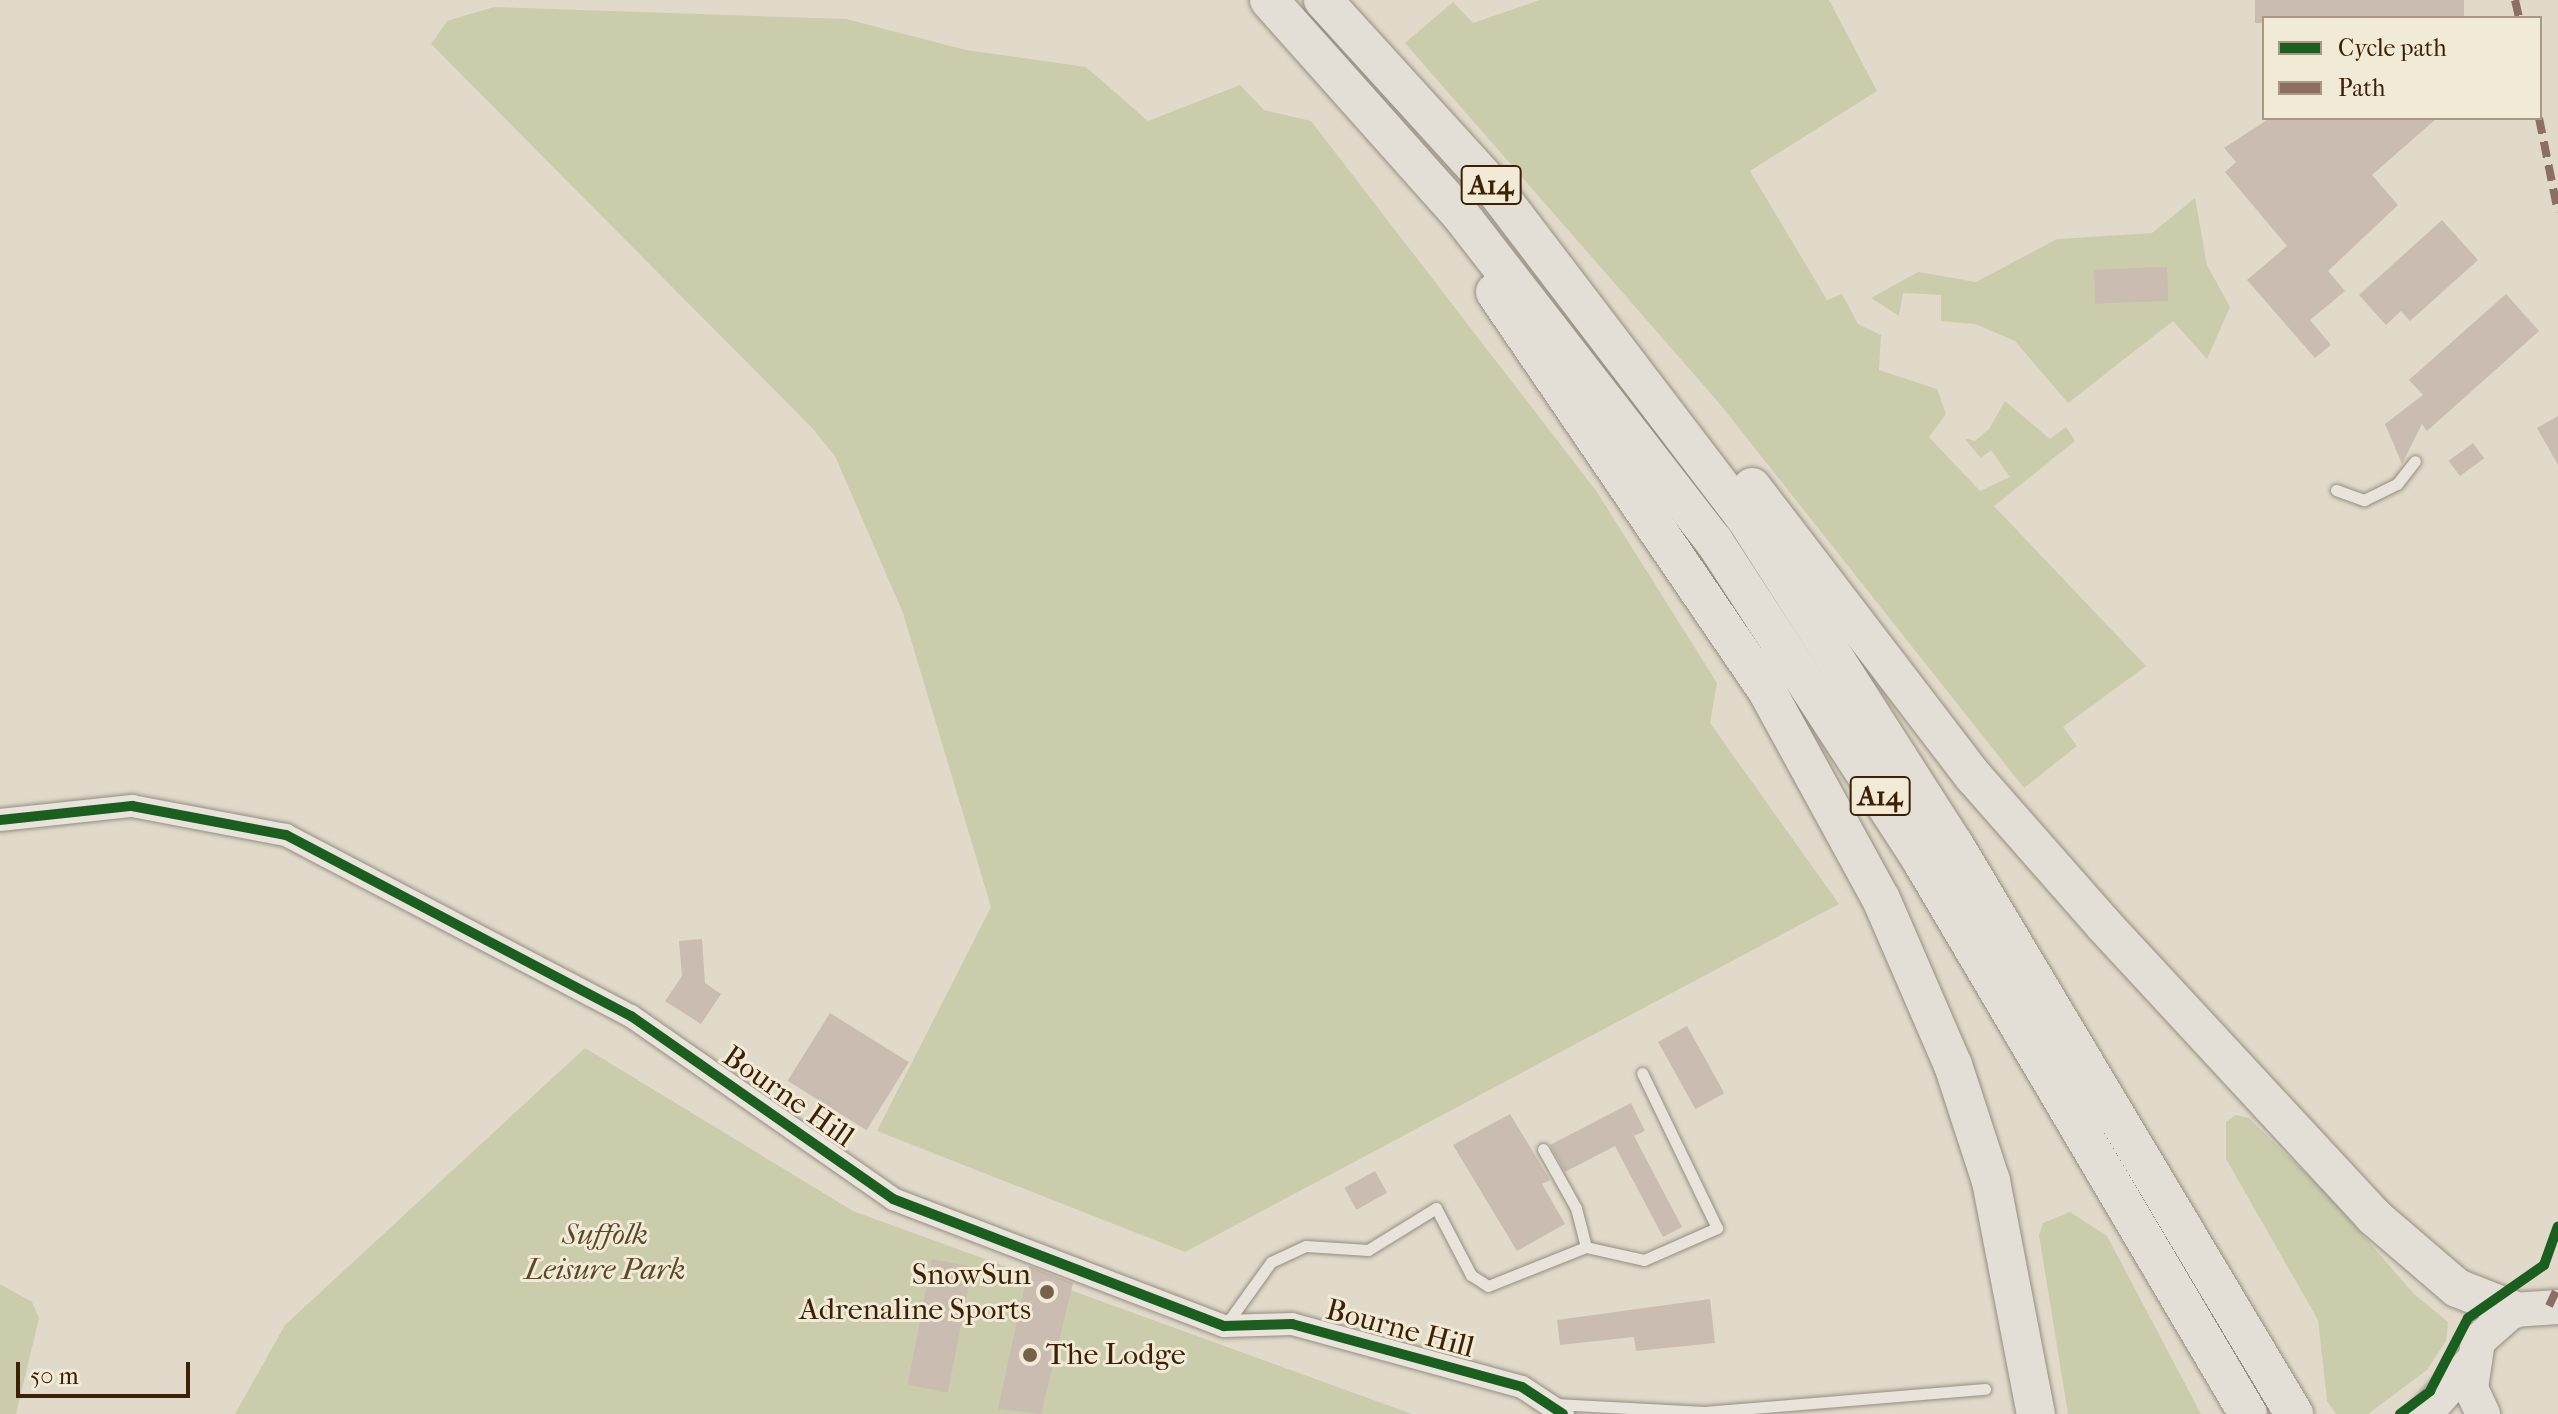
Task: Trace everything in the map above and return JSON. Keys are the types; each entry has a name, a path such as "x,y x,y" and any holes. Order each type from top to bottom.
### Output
{"highway":[{"name":"A14","path":"1269,0 1460,214 1723,554 1921,860 2248,1414"},
{"name":"A14","path":"1323,0 1493,187 1646,381 1744,516 1954,844 2294,1414"},
{"name":"A14","path":"1460,214 1504,312 1767,691 1881,899 1953,1065 1991,1181 2036,1414"},
{"name":"A14","path":"1646,381 1709,431 1974,777 2373,1216 2457,1288 2513,1310"}],"main road":[{"path":"2425,1414 2470,1364 2485,1332 2513,1310 2558,1307"},
{"path":"2470,1364 2483,1414"}],"street":[{"name":"Bourne Hill","path":"0,820 132,806 286,835 631,1016 893,1199 1224,1326 1292,1324 1522,1387 1555,1408"}],"lane":[{"path":"2336,490 2364,500 2397,484 2415,461"},
{"path":"1224,1326 1271,1262 1306,1246 1368,1250 1436,1208 1471,1275 1488,1286 1586,1247 1644,1260 1717,1228 1642,1073"},
{"path":"1543,1149 1576,1208 1586,1247"},
{"path":"1555,1408 1704,1412 1985,1389"}],"green space":[{"path":"1540,0 1829,0 1877,91 1750,171 1827,300 1842,294 1858,324 1881,335 1879,370 1937,389 1946,414 1929,437 1980,491 2010,477 1991,450 1981,458 1964,438 1975,441 1989,429 2005,401 2050,439 2066,427 2075,441 1994,506 2146,666 2063,727 2077,746 2024,788 1719,403 1405,43 1453,2 1473,23"},
{"path":"494,7 846,19 966,50 1086,67 1148,121 1240,85 1264,110 1311,121 1597,492 1717,683 1710,723 1839,904 1185,1252 877,1131 991,907 903,613 835,456 812,428 431,44 447,21"},
{"path":"2195,198 2207,265 2230,307 2207,359 2173,321 2068,403 2015,341 1975,324 1941,321 1941,295 1903,293 1899,316 1871,298 1918,272 1976,282 2057,239 2152,233"},
{"name":"Suffolk Leisure Park","path":"585,1048 853,1211 1412,1414 235,1414 285,1325"},
{"path":"2236,1115 2249,1118 2328,1195 2414,1294 2448,1322 2446,1341 2427,1370 2368,1414 2336,1414 2327,1401 2318,1320 2226,1159 2226,1122"},
{"path":"2070,1212 2107,1236 2201,1414 2068,1414 2039,1235 2043,1223"},
{"path":"0,1284 32,1302 39,1318 16,1414 0,1414"}],"building":[{"path":"2255,0 2464,0 2464,16 2262,16 2262,23 2255,23"},
{"path":"2267,120 2435,120 2372,175 2398,205 2328,271 2345,291 2310,320 2331,345 2315,358 2247,280 2287,246 2225,172 2236,162 2224,148"},
{"path":"2442,220 2478,260 2410,321 2401,311 2386,325 2359,295"},
{"path":"2167,267 2168,301 2095,304 2094,270"},
{"path":"2506,294 2539,331 2427,431 2422,424 2402,464 2385,424 2423,395 2409,380"},
{"path":"2558,416 2558,465 2537,428"},
{"path":"2473,443 2484,458 2460,476 2449,461"},
{"path":"702,939 705,983 721,994 701,1024 665,1001 682,976 679,941"},
{"path":"830,1013 909,1062 866,1130 788,1081"},
{"path":"1687,1026 1724,1093 1695,1109 1658,1042"},
{"path":"1631,1103 1645,1131 1634,1136 1682,1227 1663,1237 1615,1146 1565,1172 1550,1145"},
{"path":"1510,1114 1550,1180 1542,1184 1565,1224 1517,1251 1453,1145"},
{"path":"1375,1171 1387,1193 1357,1210 1344,1188"},
{"path":"932,1259 972,1267 948,1392 908,1385"},
{"path":"1029,1266 1073,1283 1041,1414 998,1409"},
{"path":"1710,1299 1715,1343 1636,1351 1634,1337 1560,1345 1557,1320"}],"marked path":[{"path":"2515,0 2519,16"},
{"path":"2539,120 2558,212"},
{"path":"2549,1306 2558,1287"}],"cycle path":[{"path":"0,820 132,806 286,835 631,1016 893,1199 1224,1326 1292,1324 1522,1387 1563,1414"},
{"path":"2400,1414 2430,1391 2468,1318 2544,1265 2558,1226"}],"place":[{"name":"SnowSun Adrenaline Sports","path":"1047,1292"},
{"name":"The Lodge","path":"1030,1355"}]}
